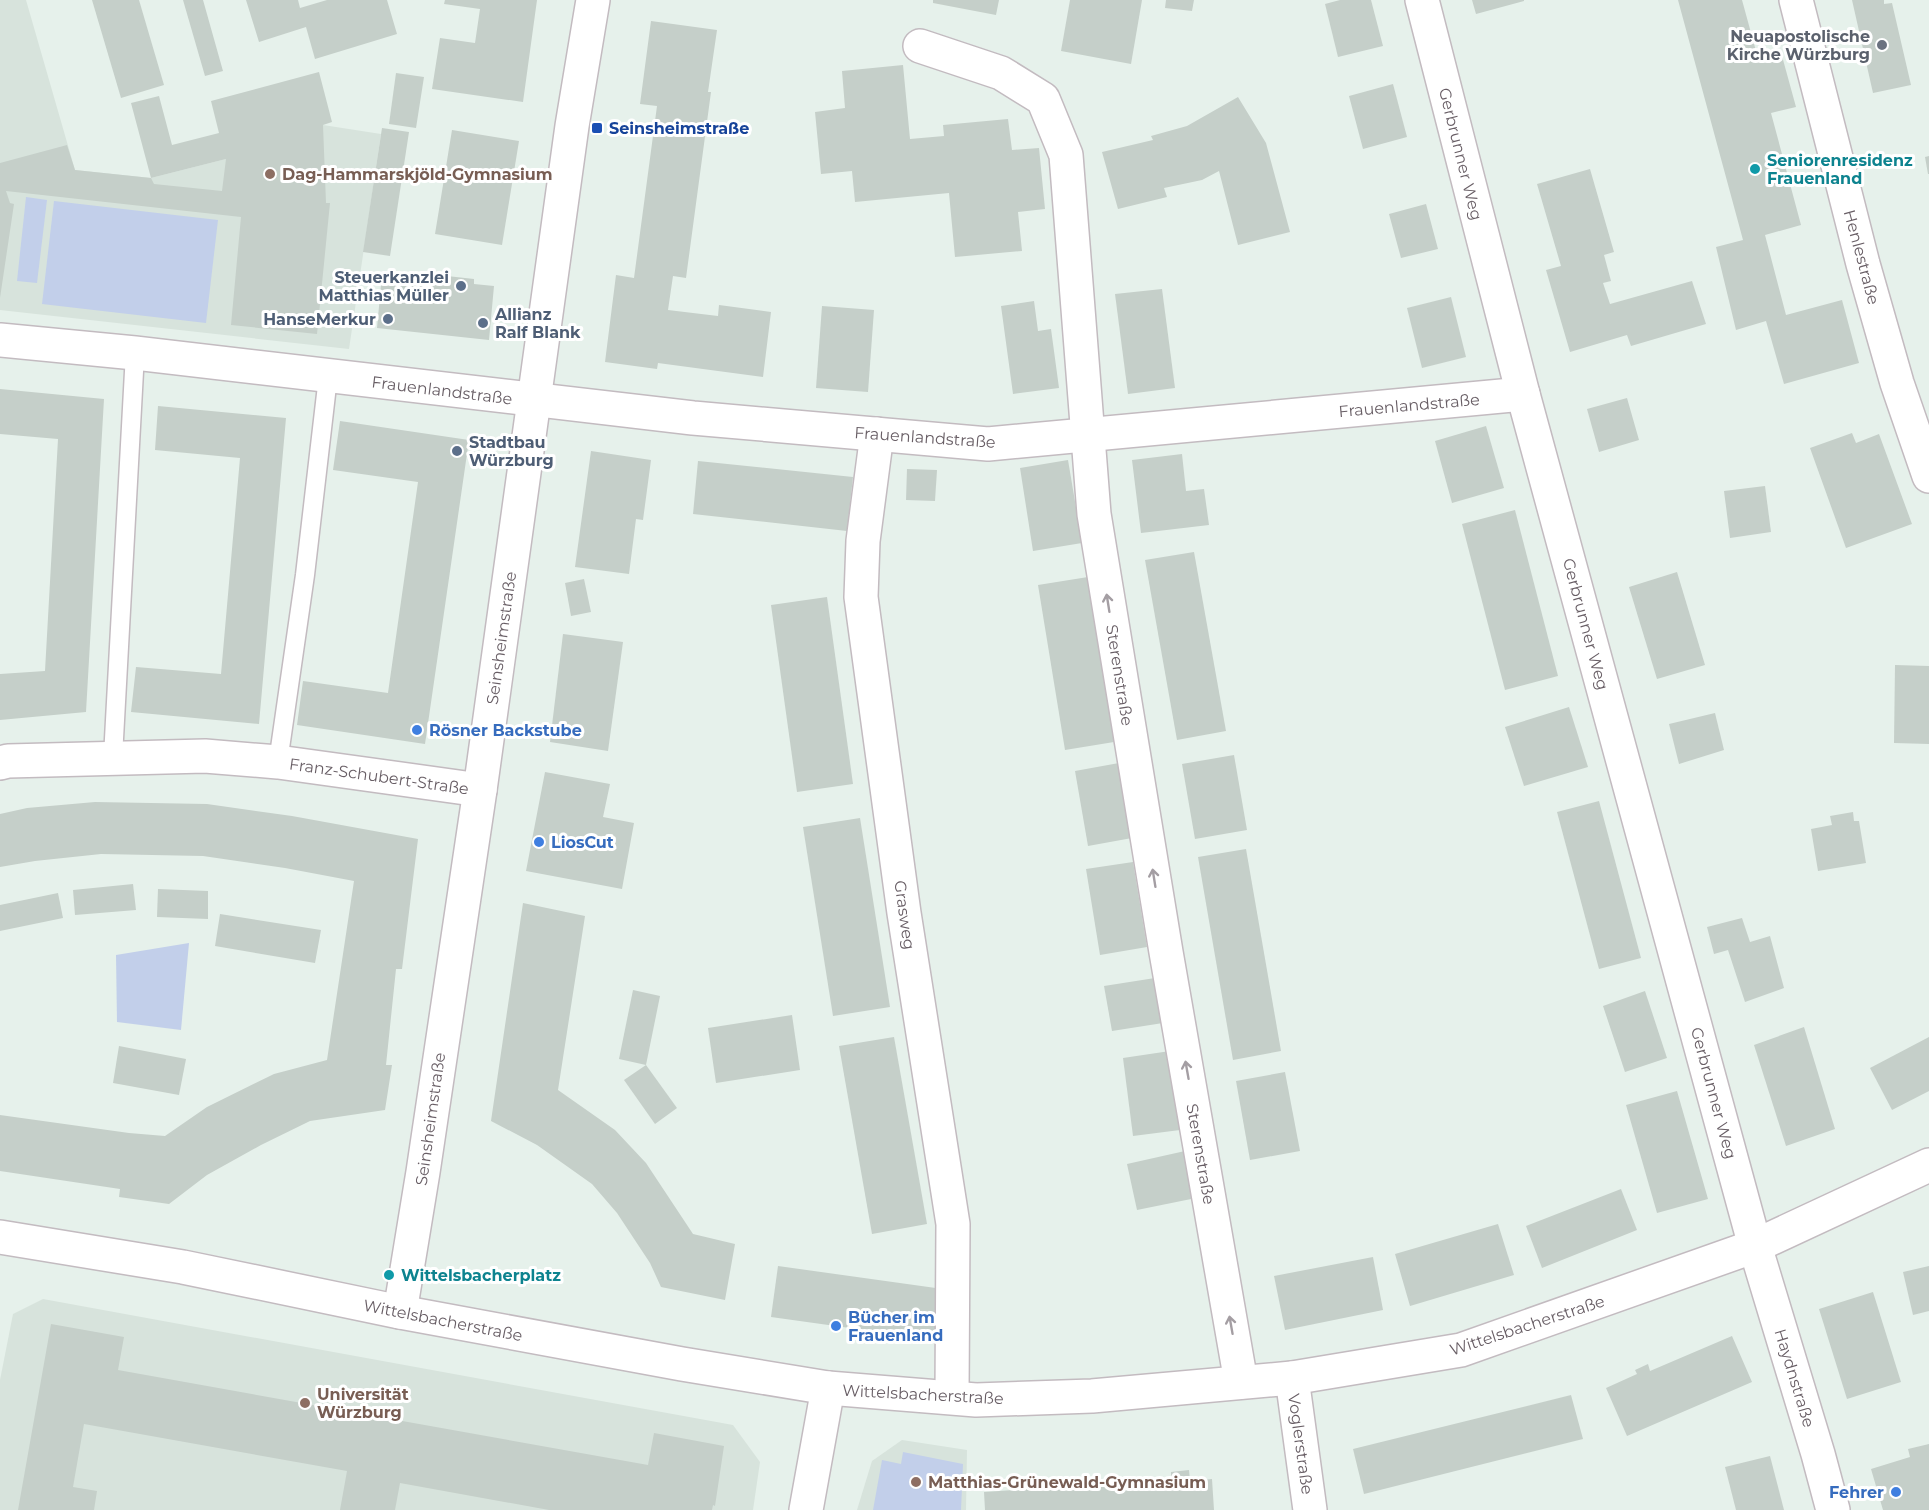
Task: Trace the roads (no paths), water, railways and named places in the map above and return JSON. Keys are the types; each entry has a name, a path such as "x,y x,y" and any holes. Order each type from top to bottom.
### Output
{"street":[{"name":"Seinsheimstraße","path":"400,1312 480,790 572,126 593,0"},
{"name":"Gerbrunner Weg","path":"1422,0 1523,394 1755,1246"},
{"name":"Henlestraße","path":"1796,0 1866,275 1897,383 1929,476"},
{"name":"Sterenstraße","path":"921,46 1001,73 1043,99 1066,155 1094,514 1162,928 1241,1382"},
{"name":"Frauenlandstraße","path":"0,340 135,353 693,418 988,444 1523,394"},
{"name":"Grasweg","path":"877,434 863,541 861,597 904,913 953,1224 952,1397"},
{"name":"Franz-Schubert-Straße","path":"0,763 113,757 205,756 278,762 480,790"},
{"name":"Wittelsbacherstraße","path":"0,1237 183,1267 400,1312 682,1364 828,1388 976,1400 1092,1396 1292,1378 1461,1350 1755,1246 1929,1165"},
{"name":"Haydnstraße","path":"1755,1246 1833,1510"},
{"name":"Voglerstraße","path":"1292,1378 1310,1510"},
{"path":"807,1510 828,1388"}],"lane":[{"path":"113,757 135,353"},
{"name":"Franz-Schubert-Straße","path":"278,762 305,575 328,376"}],"place":[{"name":"Neuapostolische Kirche Würzburg","path":"1882,45"},
{"name":"Seinsheimstraße","path":"597,128"},
{"name":"Seniorenresidenz Frauenland","path":"1755,169"},
{"name":"Dag-Hammarskjöld-Gymnasium","path":"270,174"},
{"name":"Steuerkanzlei Matthias Müller","path":"461,286"},
{"name":"HanseMerkur","path":"388,319"},
{"name":"Allianz Ralf Blank","path":"483,323"},
{"name":"Stadtbau Würzburg","path":"457,451"},
{"name":"Rösner Backstube","path":"417,730"},
{"name":"LiosCut","path":"539,842"},
{"name":"Wittelsbacherplatz","path":"389,1275"},
{"name":"Bücher im Frauenland","path":"836,1326"},
{"name":"Universität Würzburg","path":"305,1403"},
{"name":"Matthias-Grünewald-Gymnasium","path":"916,1482"},
{"name":"Fehrer","path":"1896,1492"}]}
